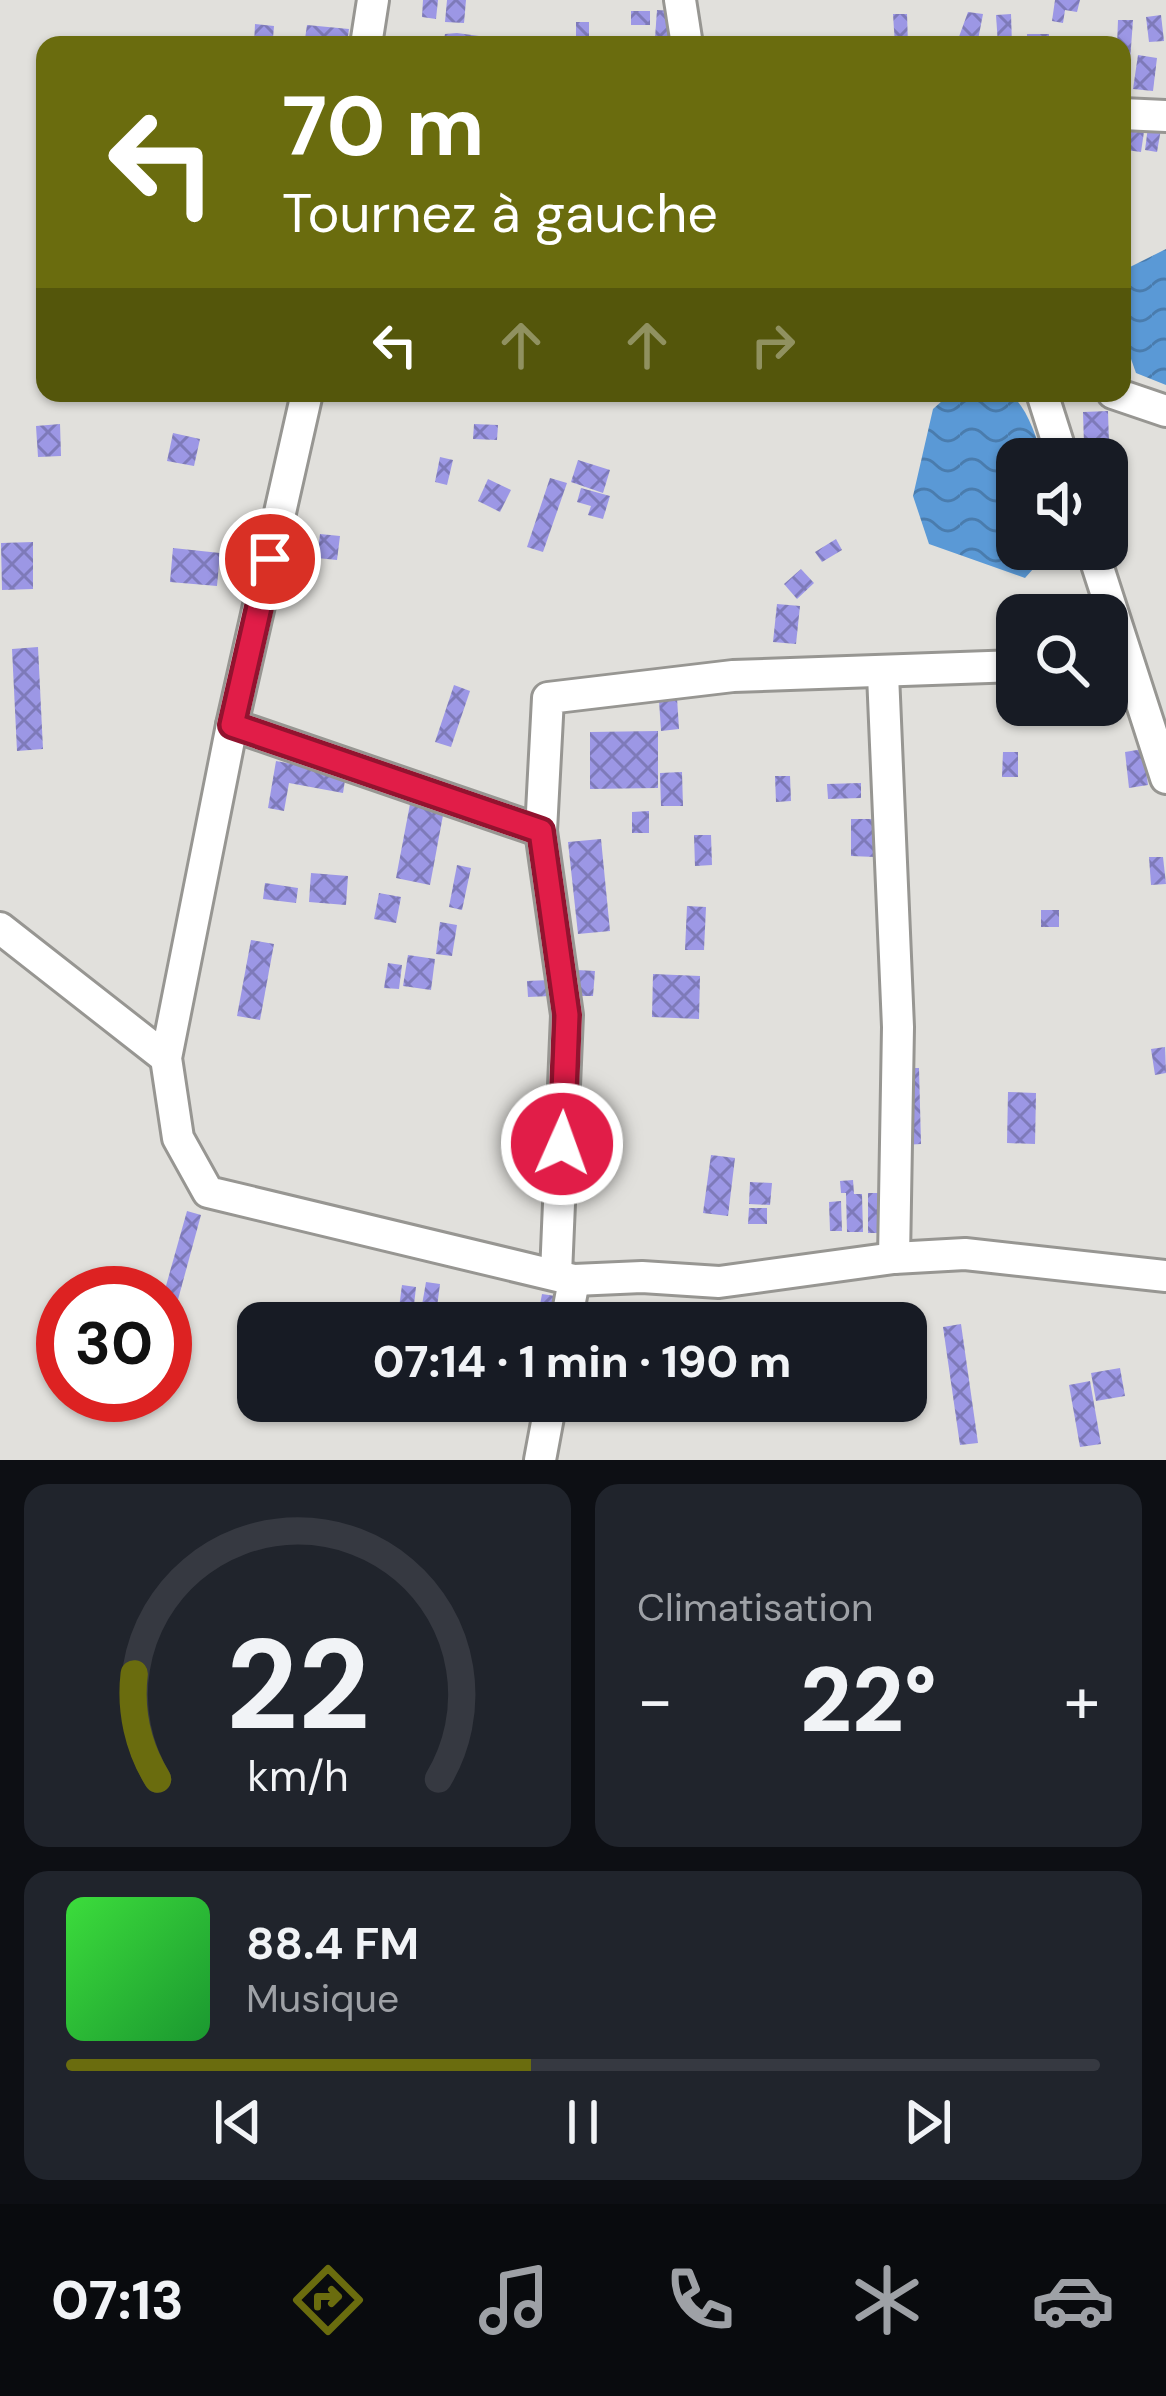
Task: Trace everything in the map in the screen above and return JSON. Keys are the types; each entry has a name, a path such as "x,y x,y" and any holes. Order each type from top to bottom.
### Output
{"street":[{"path":"367,36 373,0"},
{"path":"680,0 686,36"},
{"path":"1131,114 1166,116"},
{"path":"1131,399 1166,411"},
{"path":"305,402 232,725 166,1058 178,1138 208,1192 565,1277 719,1282 894,1258 965,1254 1166,1276"},
{"path":"1045,402 1056,438"},
{"path":"566,1302 567,1015 541,831 548,698 733,676 996,667"},
{"path":"883,674 898,1027 894,1258"},
{"path":"1128,685 1166,778"},
{"path":"232,725 541,831"},
{"path":"0,928 166,1058"},
{"path":"540,1460 547,1422"}],"water":[{"path":"1166,249 1166,385 1136,373 1131,359 1131,266"},
{"path":"941,402 1018,402 1022,407 1036,438 996,438 996,568 929,544 913,496 933,409"},
{"path":"1002,570 1032,570 1025,578"}],"building":[{"path":"423,0 438,0 436,19 422,17"},
{"path":"447,0 466,0 464,23 445,22"},
{"path":"1055,0 1080,0 1077,12 1065,10 1063,23 1052,21"},
{"path":"657,10 672,11 670,36 655,36"},
{"path":"631,11 650,11 650,25 631,25"},
{"path":"968,12 983,14 979,36 959,36"},
{"path":"893,14 907,14 908,36 894,36"},
{"path":"1011,14 1012,36 997,36 996,15"},
{"path":"1161,15 1164,41 1149,42 1146,17"},
{"path":"1118,20 1133,20 1131,47 1131,36 1117,36"},
{"path":"576,22 589,22 589,36 576,36"},
{"path":"255,24 274,26 273,36 254,36"},
{"path":"307,25 349,29 348,36 305,36"},
{"path":"1138,55 1157,58 1153,91 1133,89"},
{"path":"1131,123 1145,125 1141,152 1131,151"},
{"path":"1148,127 1161,129 1157,152 1145,150"},
{"path":"1108,411 1109,438 1084,438 1083,412"},
{"path":"60,424 61,456 38,457 36,426"},
{"path":"474,424 498,425 497,440 473,439"},
{"path":"173,433 200,439 194,466 167,461"},
{"path":"440,457 453,460 447,485 435,482"},
{"path":"578,460 610,470 603,493 571,482"},
{"path":"550,478 567,483 543,552 527,547"},
{"path":"488,479 511,490 500,512 478,501"},
{"path":"581,488 610,496 603,519 588,515 591,506 577,502"},
{"path":"320,534 340,536 337,560 317,558"},
{"path":"836,539 842,550 822,562 815,552"},
{"path":"33,542 33,589 2,590 1,543"},
{"path":"173,548 220,553 217,586 170,582"},
{"path":"801,569 814,583 797,599 784,584"},
{"path":"777,604 800,606 796,644 773,642"},
{"path":"38,647 43,749 17,751 12,649"},
{"path":"454,685 470,691 451,747 435,742"},
{"path":"677,698 679,729 661,731 659,700"},
{"path":"658,731 658,788 590,789 590,732"},
{"path":"1143,749 1148,785 1129,788 1125,752"},
{"path":"1003,752 1018,752 1018,777 1002,777"},
{"path":"276,761 346,774 343,793 289,783 284,811 268,808"},
{"path":"682,772 683,806 661,806 660,773"},
{"path":"775,776 790,776 791,801 776,802"},
{"path":"861,783 861,798 828,799 827,784"},
{"path":"410,804 444,810 430,885 396,878"},
{"path":"649,811 649,833 632,833 632,812"},
{"path":"851,819 875,819 875,857 851,856"},
{"path":"694,835 711,835 712,865 695,866"},
{"path":"601,839 610,931 578,934 568,842"},
{"path":"1149,857 1163,857 1166,884 1151,885"},
{"path":"457,865 471,868 462,910 449,907"},
{"path":"311,873 348,876 346,905 309,902"},
{"path":"265,883 298,888 296,903 263,899"},
{"path":"379,893 401,897 396,923 374,919"},
{"path":"687,906 706,907 704,950 685,950"},
{"path":"1041,910 1059,910 1059,927 1041,927"},
{"path":"440,922 457,925 452,956 436,954"},
{"path":"251,940 274,944 260,1020 237,1016"},
{"path":"408,955 435,959 431,990 403,986"},
{"path":"388,963 402,965 399,989 384,988"},
{"path":"577,970 595,971 593,996 576,996"},
{"path":"653,974 700,976 699,1019 652,1017"},
{"path":"550,980 551,996 528,997 527,981"},
{"path":"1165,1047 1166,1073 1155,1075 1151,1049"},
{"path":"901,1068 919,1068 921,1144 903,1145"},
{"path":"1008,1092 1036,1093 1035,1144 1007,1143"},
{"path":"711,1155 735,1158 728,1216 703,1213"},
{"path":"853,1180 854,1194 862,1194 863,1232 847,1232 846,1193 841,1193 840,1181"},
{"path":"750,1182 772,1183 770,1205 749,1204"},
{"path":"868,1193 880,1193 880,1233 868,1233"},
{"path":"841,1201 842,1231 830,1231 829,1202"},
{"path":"749,1208 767,1208 767,1224 748,1224"},
{"path":"187,1211 201,1215 187,1266 172,1266"},
{"path":"426,1282 440,1284 438,1302 423,1302"},
{"path":"402,1285 416,1287 414,1302 400,1302"},
{"path":"542,1294 555,1296 554,1302 541,1302"},
{"path":"961,1324 978,1443 960,1445 943,1327"},
{"path":"1120,1368 1125,1396 1096,1401 1091,1373"},
{"path":"1090,1381 1101,1444 1080,1447 1069,1385"}],"route":[{"path":"270,559 232,725 541,831 567,1015 562,1144"}]}
